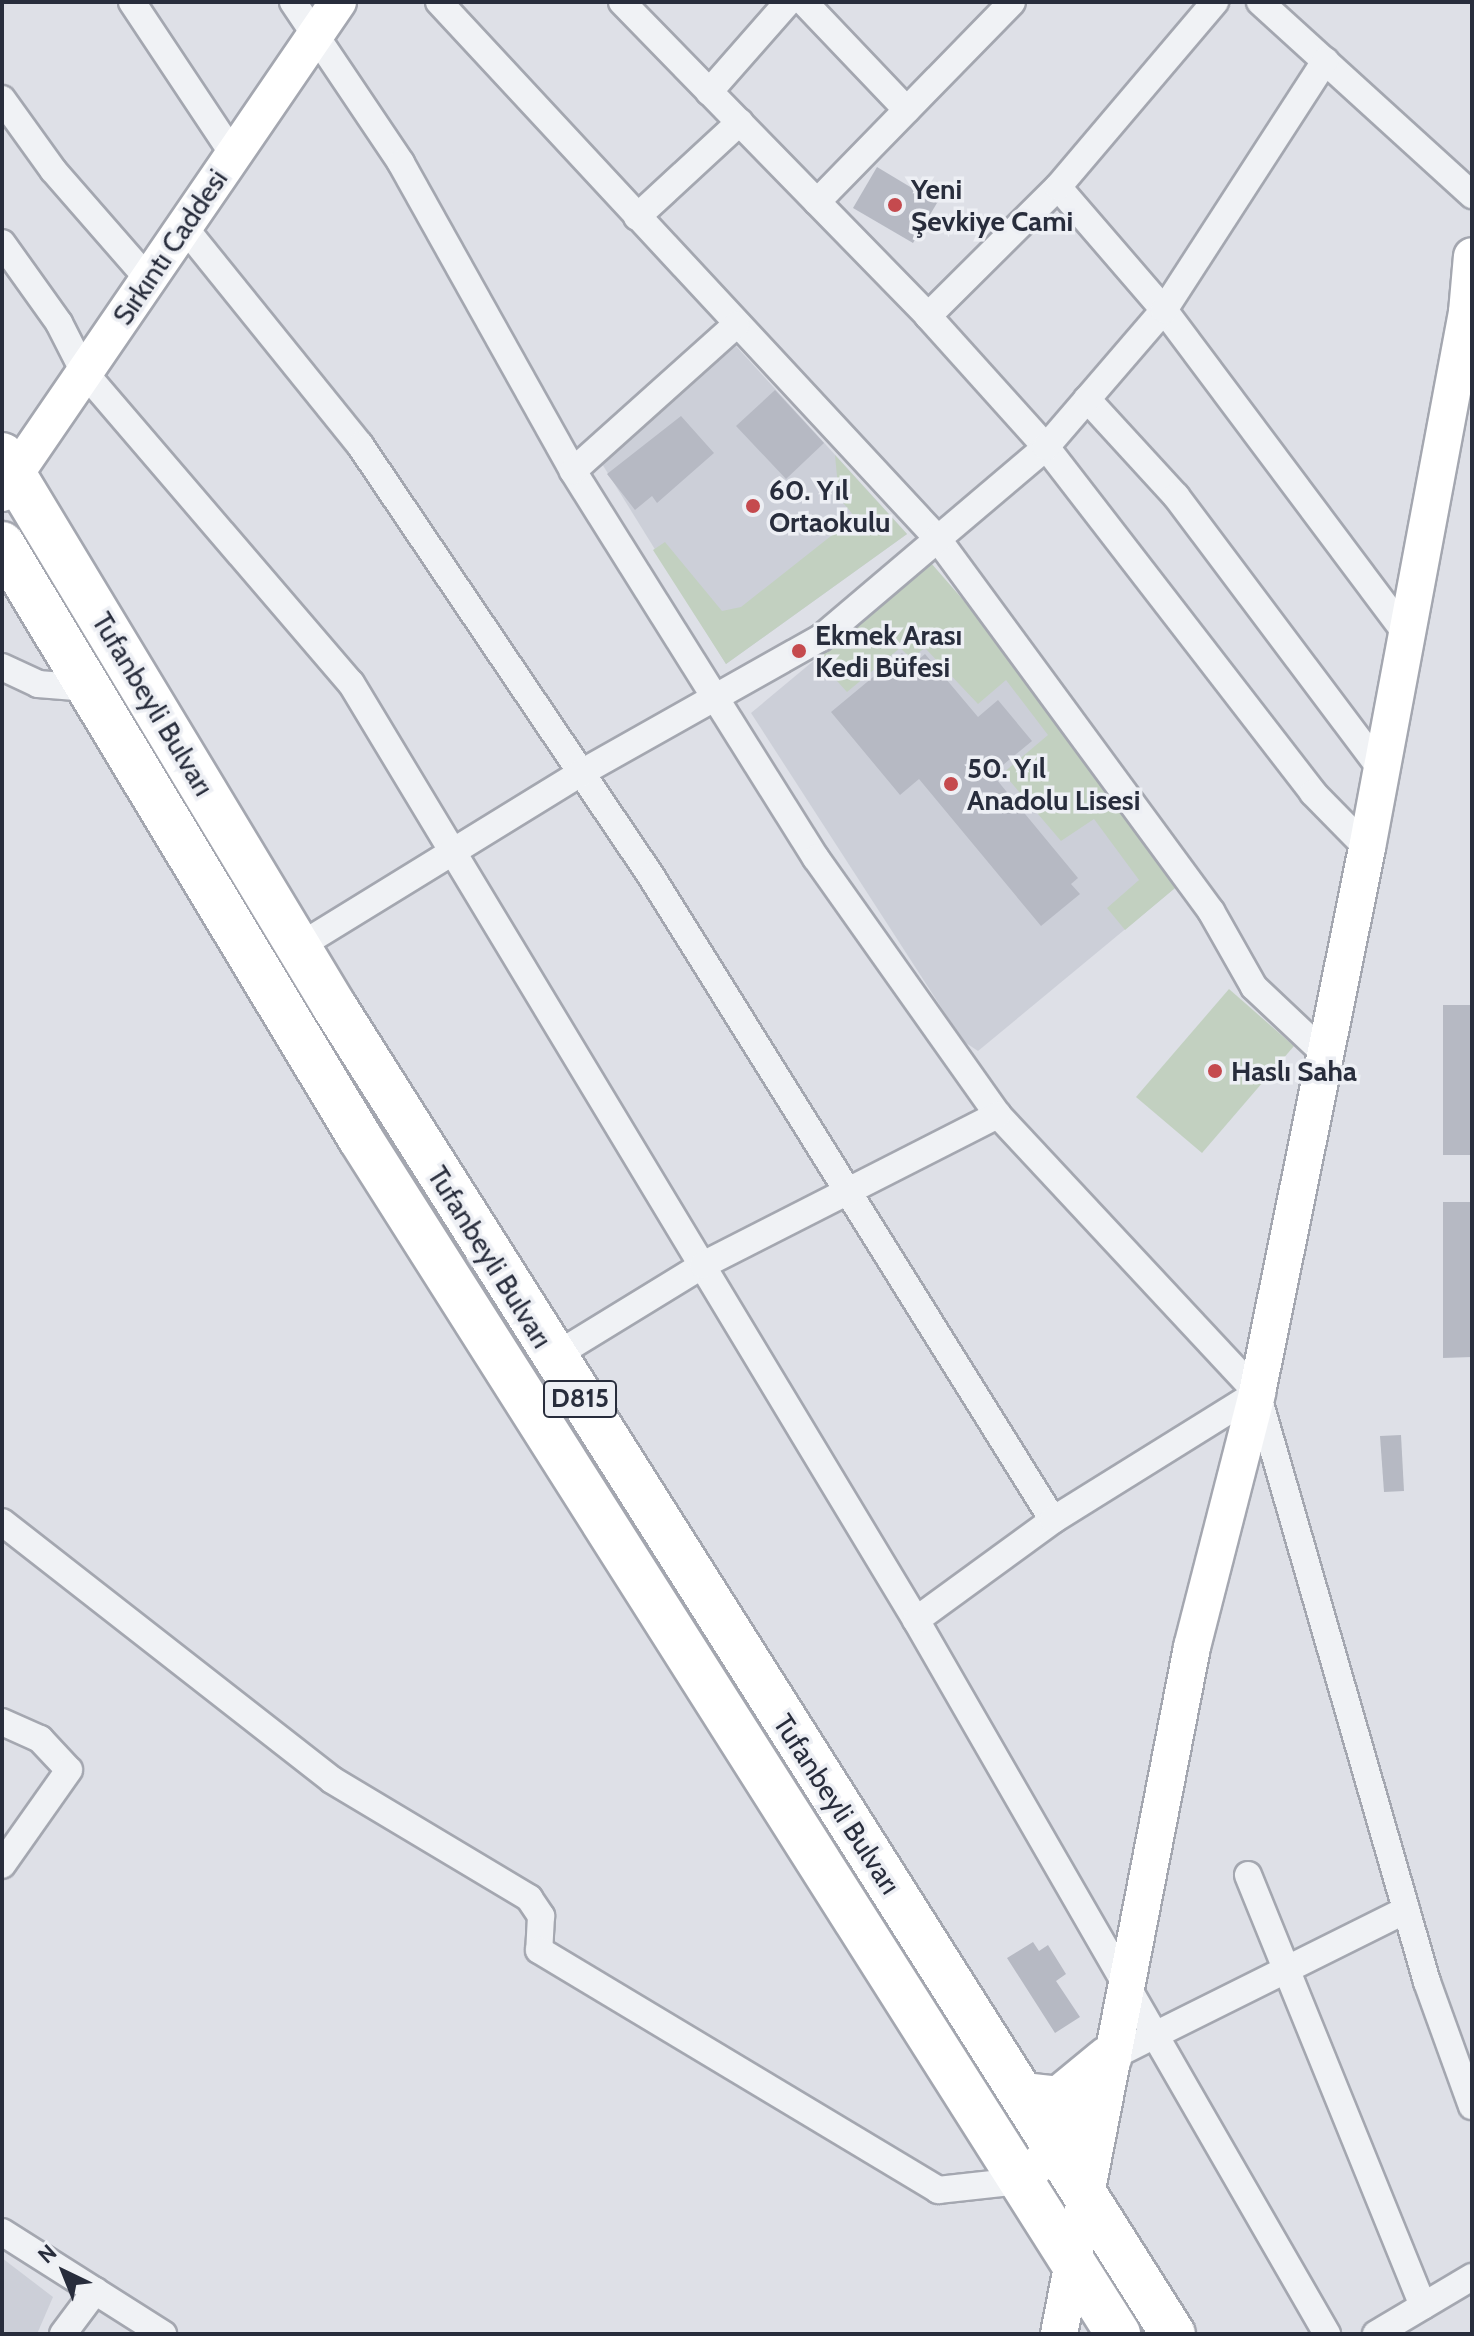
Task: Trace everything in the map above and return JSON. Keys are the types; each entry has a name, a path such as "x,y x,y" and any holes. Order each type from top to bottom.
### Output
{"highway":[{"name":"Tufanbeyli Bulvarı","path":"6,474 553,1357 1173,2334"},
{"name":"Tufanbeyli Bulvarı","path":"2,544 360,1138 1118,2334"},
{"path":"1023,2095 1059,2099 1109,2058"}],"street":[{"path":"132,2 233,154"},
{"path":"293,2 401,163 573,471 816,858 998,1115 1257,1393 1406,1910 1472,2103"},
{"name":"Sırkıntı Caddesi","path":"6,474 84,372 338,2"},
{"path":"439,2 937,538 1211,911 1254,987 1324,1053"},
{"path":"622,2 928,316 1046,447 1313,793 1367,848"},
{"path":"709,92 788,2"},
{"path":"804,2 907,110"},
{"path":"817,202 1012,2"},
{"path":"928,316 1058,187 1215,2"},
{"path":"1260,2 1472,195"},
{"path":"298,947 455,855 581,773 821,638 1046,447 1164,310 1325,61"},
{"path":"2,99 53,170 148,279"},
{"path":"637,217 740,122"},
{"path":"1058,187 1164,310 1407,635"},
{"path":"184,227 360,445 581,773 1053,1520"},
{"path":"2,243 59,323 84,372 351,683 916,1620 1126,1976 1327,2334"},
{"path":"1059,2334 1088,2199 1109,2058 1192,1647 1257,1393 1367,848 1467,312 1472,256"},
{"path":"573,471 736,325"},
{"path":"1087,399 1176,496 1382,770"},
{"path":"2,667 38,684 88,688"},
{"path":"553,1357 703,1265 998,1115"},
{"path":"916,1620 1053,1520 1257,1393"},
{"path":"2,1522 332,1780 529,1898 541,1916 539,1950 938,2190 1020,2181 1056,2148 1109,2058 1155,2032 1406,1910"},
{"path":"2,1722 40,1739 69,1770 2,1865"},
{"path":"1248,1875 1282,1970 1423,2306"},
{"path":"2,2232 163,2334"},
{"path":"1376,2334 1472,2277"},
{"path":"63,2334 95,2291"}],"shaded area":[{"name":"60. Yıl Ortaokulu","path":"736,346 907,534 726,664 599,459"},
{"name":"50. Yıl Anadolu Lisesi","path":"931,563 1181,883 978,1051 963,1041 751,713"},
{"path":"2,2258 53,2297 37,2334 2,2334"}],"green space":[{"path":"835,455 907,534 726,664 653,550 665,542 722,611 741,607 855,517 839,498"},
{"path":"29,543 165,771 199,816 1025,2134 1015,2139 439,1234 22,546"},
{"path":"931,563 1020,665 1181,883 1125,930 1107,908 1139,880 1094,819 1061,841 1003,773 1048,735 1006,680 978,704 925,648 911,658 900,648 847,692 817,659"},
{"name":"Haslı Saha","path":"1229,989 1294,1046 1202,1153 1136,1097"}],"building":[{"name":"Yeni Şevkiye Cami","path":"877,167 937,203 913,243 853,208"},
{"path":"775,390 824,443 786,479 736,426"},
{"path":"681,416 714,453 657,503 652,496 635,510 607,474"},
{"path":"902,653 912,665 925,654 978,717 998,700 1032,741 992,774 1078,878 1071,884 1080,894 1041,926 919,779 900,795 831,712"},
{"path":"1443,1005 1472,1005 1472,1155 1443,1155"},
{"path":"1443,1202 1472,1202 1472,1357 1443,1358"},
{"path":"1401,1435 1404,1491 1384,1492 1380,1436"},
{"path":"1033,1942 1039,1951 1048,1945 1066,1974 1056,1981 1080,2017 1055,2033 1007,1958"}],"place":[{"name":"Yeni Şevkiye Cami","path":"895,205"},
{"name":"60. Yıl Ortaokulu","path":"753,506"},
{"name":"Ekmek Arası Kedi Büfesi","path":"799,651"},
{"name":"50. Yıl Anadolu Lisesi","path":"951,784"},
{"name":"Haslı Saha","path":"1215,1071"}]}
